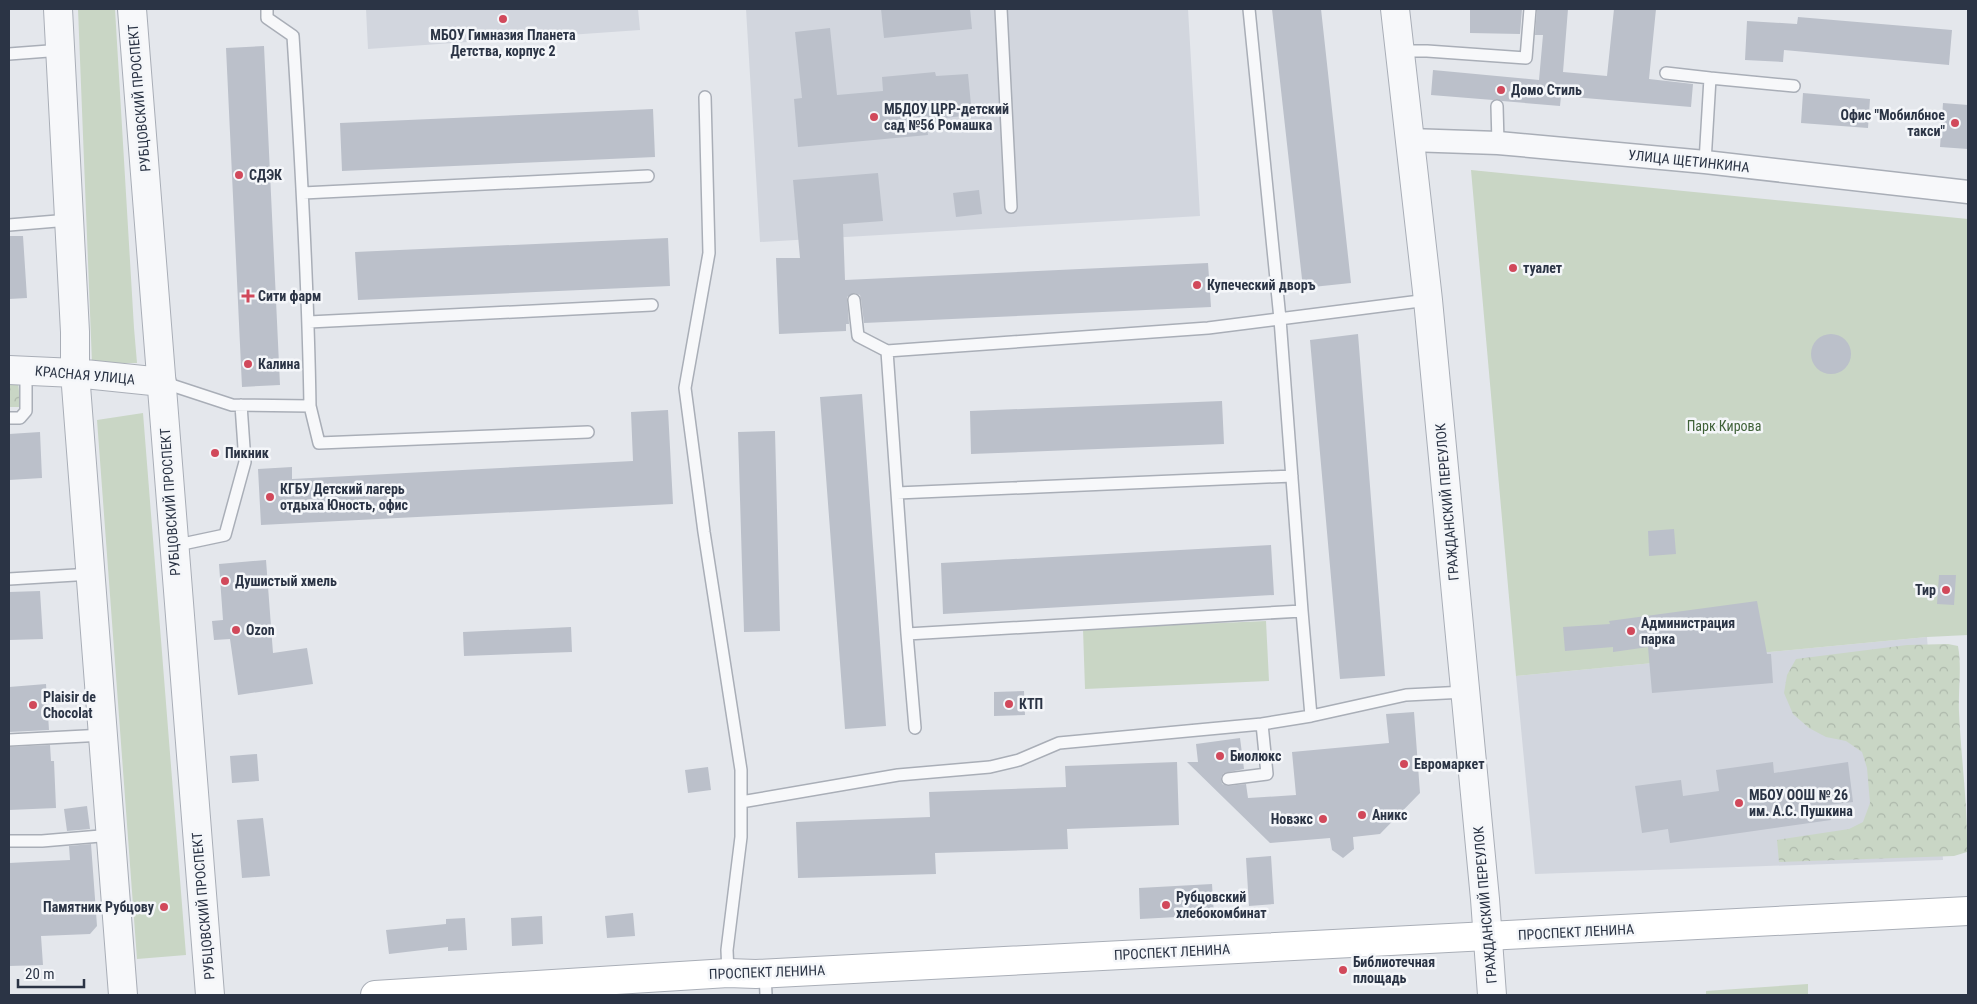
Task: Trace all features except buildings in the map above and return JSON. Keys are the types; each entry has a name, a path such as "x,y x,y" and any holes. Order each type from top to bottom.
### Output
{"main road":[{"name":"ПРОСПЕКТ ЛЕНИНА","path":"376,995 572,989 728,973 765,984 1488,936 1968,911"}],"street":[{"path":"58,9 62,50 76,373 123,995"},
{"name":"РУБЦОВСКИЙ ПРОСПЕКТ","path":"132,9 210,995"},
{"name":"ГРАЖДАНСКИЙ ПЕРЕУЛОК","path":"1395,9 1428,300 1492,995"},
{"name":"УЛИЦА ЩЕТИНКИНА","path":"1409,140 1498,142 1705,162 1968,192"},
{"name":"КРАСНАЯ УЛИЦА","path":"17,370 76,373 162,382"}],"lane":[{"path":"267,9 267,18 293,36 309,322 310,406 319,443 588,432"},
{"path":"1001,9 1011,207"},
{"path":"1249,9 1280,319 1302,612 1312,716"},
{"path":"1400,51 1526,58 1530,9"},
{"path":"9,54 62,50"},
{"path":"1666,72 1794,86"},
{"path":"1705,162 1710,78"},
{"path":"704,98 709,253 685,388 704,532 741,770 741,837 727,950 728,973"},
{"path":"1497,106 1498,142"},
{"path":"303,193 648,176"},
{"path":"9,224 70,220"},
{"path":"854,300 858,336 886,351 1208,328 1428,300"},
{"path":"309,322 652,305"},
{"path":"886,351 906,634 916,728"},
{"path":"9,418 20,418 26,411 17,370"},
{"path":"162,382 232,405 310,406"},
{"path":"173,546 225,535 245,462 241,405"},
{"path":"897,493 1292,476"},
{"path":"9,579 92,574"},
{"path":"906,634 1302,612"},
{"path":"741,802 898,775 990,767 1019,760 1059,743 1262,724 1312,716 1406,695 1465,692"},
{"path":"1228,779 1267,774 1262,724"},
{"path":"9,740 104,735"},
{"path":"9,841 42,841 112,835"}],"shaded area":[{"name":"МБОУ Гимназия Планета Детства, корпус 2","path":"366,9 638,9 640,30 368,49"},
{"path":"746,9 1188,9 1200,216 760,242"},
{"path":"1927,637 1943,860 1535,874 1516,676"}],"green space":[{"path":"78,9 115,9 137,363 92,363"},
{"name":"Парк Кирова","path":"1471,170 1968,219 1968,635 1927,637 1516,676"},
{"path":"9,383 18,383 21,407 9,407"},
{"path":"143,413 186,955 137,959 97,420"},
{"path":"1266,621 1269,681 1085,689 1083,629"},
{"path":"1948,644 1958,646 1959,654 1959,712 1967,852 1954,856 1779,862 1777,840 1849,829 1863,822 1870,803 1867,768 1862,752 1846,741 1826,737 1809,728 1793,714 1784,693 1787,675 1796,659 1907,645"},
{"path":"1808,984 1808,995 1706,995 1706,991"}],"place":[{"name":"МБОУ Гимназия Планета Детства, корпус 2","path":"503,19"},
{"name":"Домо Стиль","path":"1501,90"},
{"name":"МБДОУ ЦРР-детский сад №56 Ромашка","path":"874,117"},
{"name":"Офис \"Мобилбное такси\"","path":"1955,123"},
{"name":"СДЭК","path":"239,175"},
{"name":"туалет","path":"1513,268"},
{"name":"Купеческий дворъ","path":"1197,285"},
{"name":"Сити фарм","path":"248,296"},
{"name":"Калина","path":"248,364"},
{"name":"Пикник","path":"215,453"},
{"name":"КГБУ Детский лагерь отдыха Юность, офис","path":"270,497"},
{"name":"Душистый хмель","path":"225,581"},
{"name":"Тир","path":"1946,590"},
{"name":"Ozon","path":"236,630"},
{"name":"Администрация парка","path":"1631,631"},
{"name":"КТП","path":"1009,704"},
{"name":"Plaisir de Chocolat","path":"33,705"},
{"name":"Биолюкс","path":"1220,756"},
{"name":"Евромаркет","path":"1404,764"},
{"name":"МБОУ ООШ № 26 им. А.С. Пушкина","path":"1739,803"},
{"name":"Аникс","path":"1362,815"},
{"name":"Новэкс","path":"1323,819"},
{"name":"Рубцовский хлебокомбинат","path":"1166,905"},
{"name":"Памятник Рубцову","path":"164,907"},
{"name":"Библиотечная площадь","path":"1343,970"}]}
